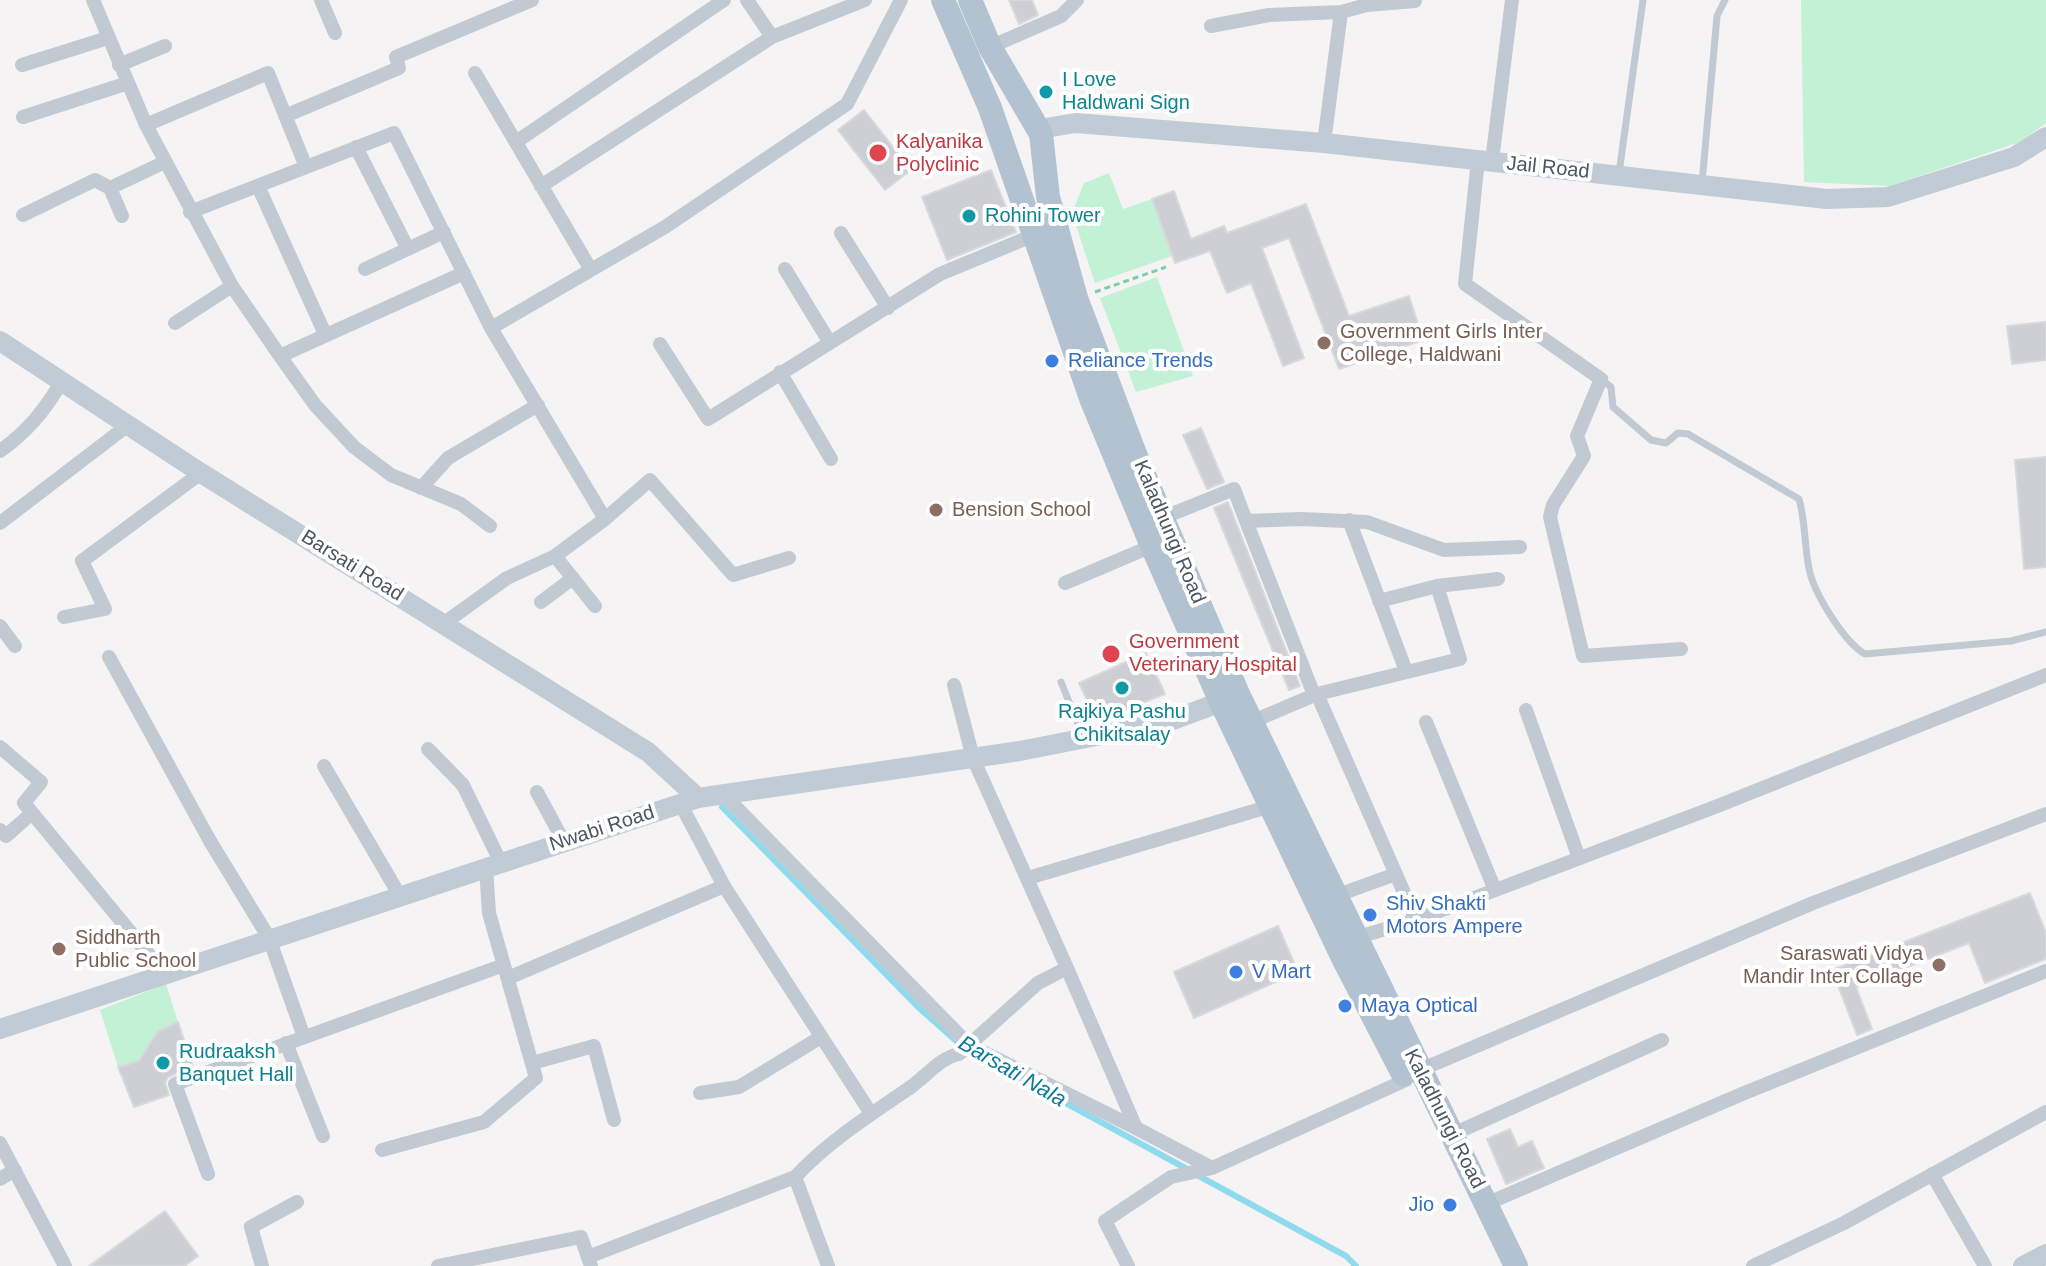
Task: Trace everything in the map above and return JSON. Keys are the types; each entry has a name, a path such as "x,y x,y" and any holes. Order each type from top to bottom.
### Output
{"main road":[{"name":"Kaladhungi Road","path":"943,0 990,108 1032,236 1092,401 1152,546 1230,698 1251,722 1355,938 1413,1075 1451,1135 1498,1266"},
{"name":"Kaladhungi Road","path":"970,0 990,47 1039,129 1048,197 1076,298 1271,806 1413,1075 1479,1208 1516,1266"},
{"path":"990,108 1003,100 1018,98"},
{"path":"1009,167 1027,166 1044,156"}],"street":[{"path":"93,0 146,125 190,212 232,286 315,405 354,447 391,475 461,504 490,526"},
{"path":"321,0 335,33"},
{"path":"285,116 399,68 396,57 532,0"},
{"path":"516,142 724,0"},
{"path":"747,0 772,37"},
{"path":"541,186 772,37 865,0"},
{"path":"491,328 665,227 847,104 901,0"},
{"path":"990,47 1061,16 1077,0"},
{"path":"1512,0 1465,284 1601,379 1577,436 1584,456 1553,505 1550,517 1583,656 1681,649"},
{"path":"1211,26 1269,15 1341,12 1367,5 1415,1"},
{"path":"1324,143 1341,12"},
{"path":"22,65 108,38"},
{"path":"119,65 165,46"},
{"path":"146,125 268,73 306,167"},
{"path":"475,73 591,270"},
{"path":"23,117 128,83"},
{"name":"Jail Road","path":"1039,129 1076,123 1324,143 1827,199 1888,197 2014,157 2046,137"},
{"path":"190,212 394,133 491,328 605,519"},
{"path":"356,147 408,249"},
{"path":"110,188 165,162"},
{"path":"23,215 95,180 110,188 122,216"},
{"path":"258,186 325,334"},
{"path":"365,269 444,232"},
{"path":"841,233 888,308"},
{"path":"660,344 708,419 940,274 1032,236"},
{"path":"785,269 830,343"},
{"path":"280,356 464,273"},
{"path":"175,323 232,286"},
{"name":"Barsati Road","path":"0,341 201,473 648,752 689,801"},
{"path":"780,372 831,459"},
{"path":"0,451 18,438 43,412 61,383"},
{"path":"421,488 448,458 538,405"},
{"path":"0,523 127,426"},
{"path":"64,617 105,609 82,561 201,473"},
{"path":"443,624 507,578 555,556 650,480 733,575 789,558"},
{"path":"1162,518 1234,489 1316,695 1416,920"},
{"path":"1246,521 1349,520 1367,522 1444,550 1520,547"},
{"path":"1349,520 1406,671"},
{"path":"1065,583 1152,546"},
{"path":"555,556 595,606"},
{"path":"541,602 573,578"},
{"path":"1379,601 1437,586 1498,579"},
{"path":"1251,722 1316,695 1460,659 1437,586"},
{"path":"0,626 15,646"},
{"path":"109,657 210,841 269,938 304,1037"},
{"path":"1355,938 1416,920 1495,890 2046,675"},
{"path":"954,685 973,758 1136,1128"},
{"name":"Nwabi Road","path":"0,1029 689,801 1084,738 1167,722 1230,698"},
{"path":"1526,710 1579,858"},
{"path":"1426,722 1495,890"},
{"path":"0,747 41,782 24,803 164,973"},
{"path":"382,1150 484,1122 536,1078 489,913 493,866 463,785 428,749"},
{"path":"324,766 400,896"},
{"path":"537,792 564,842"},
{"path":"723,794 964,1049 1136,1128 1207,1169"},
{"path":"689,801 724,886 870,1112"},
{"path":"1028,878 1271,806"},
{"path":"0,830 6,836 32,813"},
{"path":"1128,1266 1105,1221 1171,1177 1207,1169 1413,1075 1813,903 2046,814"},
{"path":"1335,896 1396,874"},
{"path":"208,1174 175,1084 286,1043 506,972 724,886"},
{"path":"438,1266 482,1261 581,1237 590,1262 795,1177 821,1150 870,1112 909,1089 949,1056 964,1049 1038,983 1067,968"},
{"path":"1479,1208 1742,1094 2046,971"},
{"path":"700,1093 739,1087 821,1037"},
{"path":"1451,1135 1662,1040"},
{"path":"286,1043 323,1136"},
{"path":"532,1063 594,1046 614,1120"},
{"path":"1753,1266 1803,1244 2046,1112"},
{"path":"0,1143 65,1266"},
{"path":"0,1179 15,1170"},
{"path":"1932,1174 1985,1266"},
{"path":"795,1177 828,1266"},
{"path":"262,1266 251,1227 297,1202"},
{"path":"2023,1266 2046,1254"}],"lane":[{"path":"1619,176 1643,0"},
{"path":"1701,185 1717,16 1725,0"},
{"path":"1601,379 1611,387 1613,407 1651,440 1666,443 1678,433 1688,434 1799,499 1811,577 1847,641 1857,650 1865,654 1997,643 2046,632"},
{"path":"1061,682 1084,738"}],"path":[{"path":"1076,298 1166,267"}],"green space":[{"path":"1801,0 2046,0 2046,123 2020,142 1890,186 1804,182"},
{"path":"1109,173 1123,209 1152,199 1172,256 1095,283 1072,213 1084,183"},
{"path":"1157,277 1193,376 1136,392 1100,298"},
{"path":"166,984 178,1022 158,1031 139,1061 118,1067 100,1010"}],"building":[{"path":"1009,0 1032,0 1038,15 1019,24"},
{"path":"864,110 911,170 885,190 838,130"},
{"name":"Rohini Tower","path":"991,170 1016,232 947,260 922,197"},
{"path":"1174,191 1191,239 1224,226 1227,233 1306,204 1349,316 1409,296 1423,340 1339,369 1289,238 1262,248 1304,358 1283,366 1251,283 1227,293 1210,251 1175,263 1152,199"},
{"path":"2046,322 2046,360 2012,364 2007,326"},
{"path":"1201,428 1224,482 1207,489 1183,435"},
{"path":"2046,457 2046,567 2024,569 2015,460"},
{"path":"1228,502 1300,686 1289,690 1214,508"},
{"name":"Rajkiya Pashu Chikitsalay","path":"1146,653 1165,694 1097,721 1079,683"},
{"name":"Saraswati Vidya Mandir Inter Collage","path":"2030,893 2046,933 2046,959 1985,983 1969,943 1856,987 1872,1029 1857,1035 1832,970"},
{"name":"V Mart","path":"1278,926 1298,972 1194,1018 1174,972"},
{"name":"Rudraaksh Banquet Hall","path":"178,1022 193,1067 168,1077 165,1083 169,1095 134,1107 118,1067 139,1061 158,1031"},
{"path":"1510,1129 1518,1147 1532,1141 1544,1168 1506,1184 1487,1139"},
{"path":"165,1211 198,1256 185,1266 89,1266"}],"waterway":[{"name":"Barsati Nala","path":"722,807 918,1007 963,1047"},
{"name":"Barsati Nala","path":"1018,1077 1187,1169"},
{"name":"Barsati Nala","path":"1197,1175 1346,1256 1356,1266"}],"place":[{"name":"I Love Haldwani Sign","path":"1046,92"},
{"name":"Kalyanika Polyclinic","path":"878,153"},
{"name":"Rohini Tower","path":"969,216"},
{"name":"Government Girls Inter College, Haldwani","path":"1324,343"},
{"name":"Reliance Trends","path":"1052,361"},
{"name":"Bension School","path":"936,510"},
{"name":"Government Veterinary Hospital","path":"1111,654"},
{"name":"Rajkiya Pashu Chikitsalay","path":"1122,688"},
{"name":"Shiv Shakti Motors Ampere","path":"1370,915"},
{"name":"Siddharth Public School","path":"59,949"},
{"name":"Saraswati Vidya Mandir Inter Collage","path":"1939,965"},
{"name":"V Mart","path":"1236,972"},
{"name":"Maya Optical","path":"1345,1006"},
{"name":"Rudraaksh Banquet Hall","path":"163,1063"},
{"name":"Jio","path":"1450,1205"}]}
